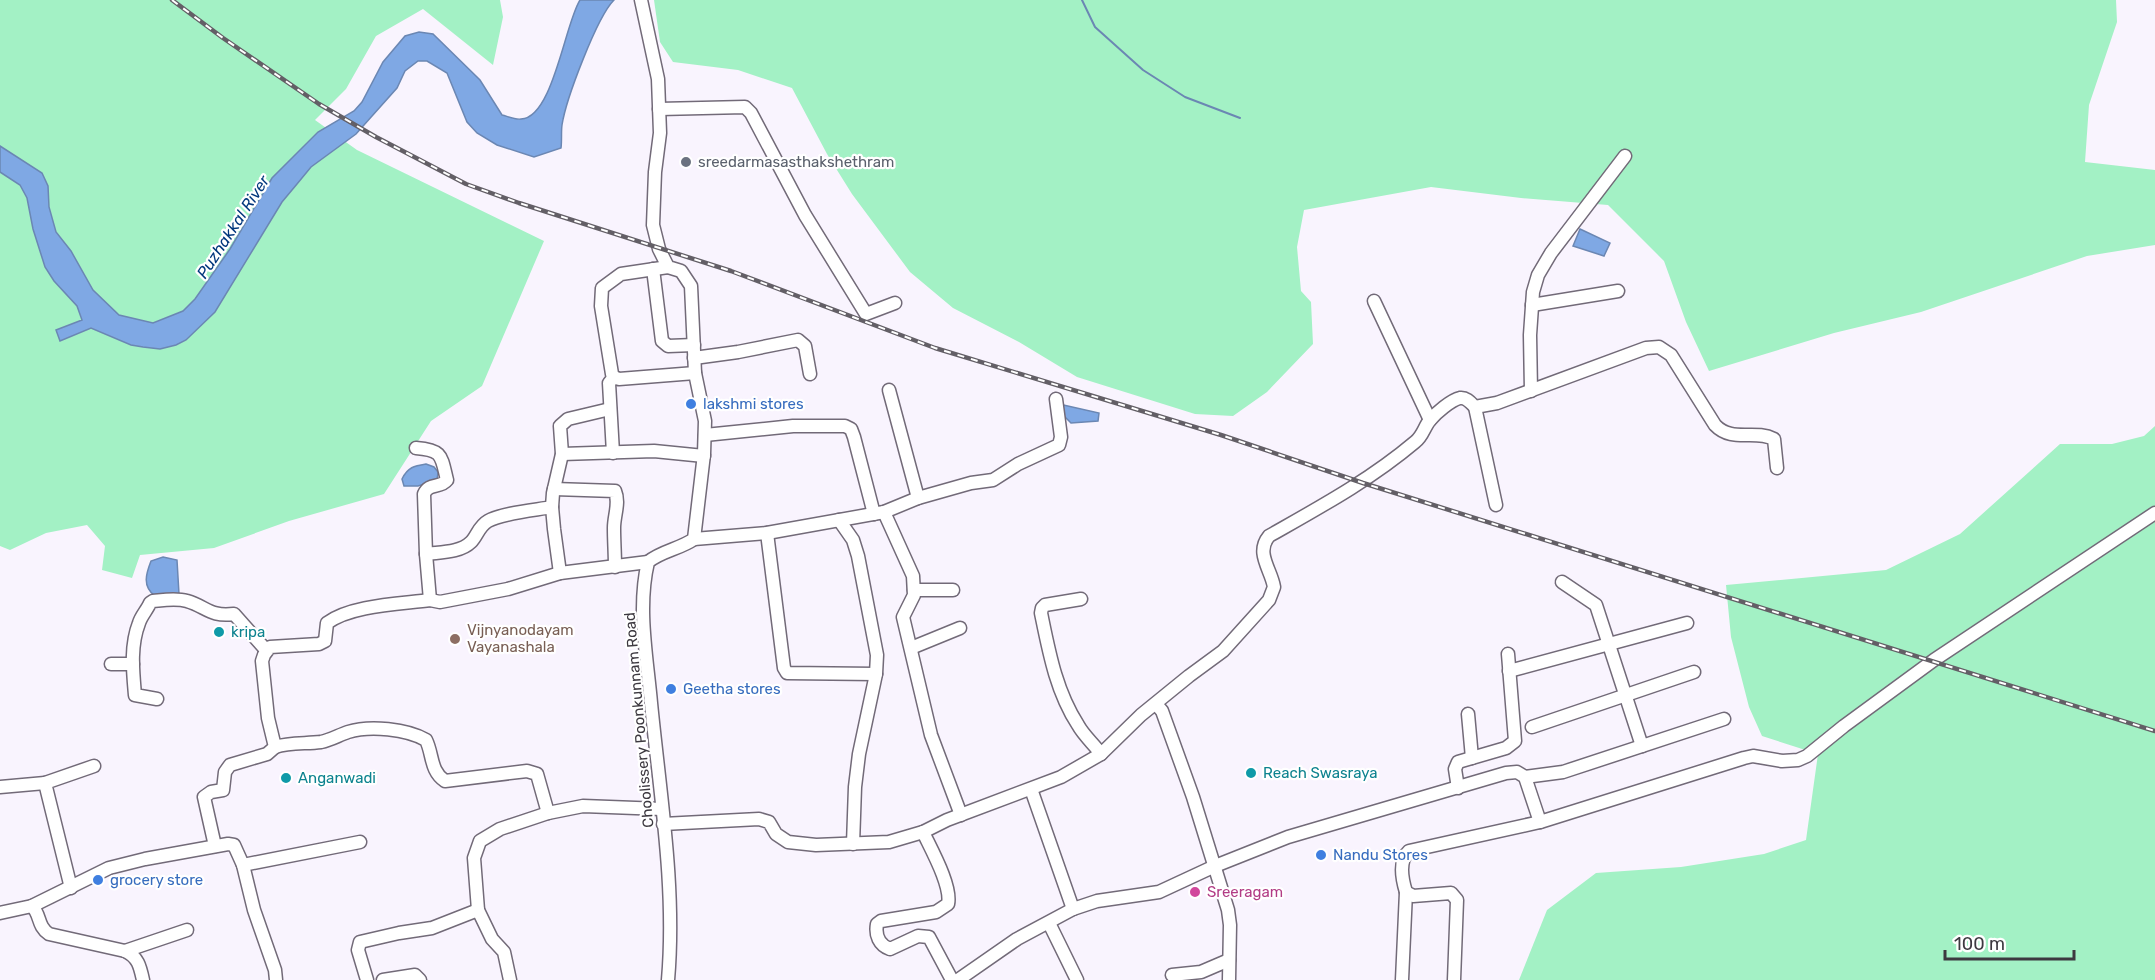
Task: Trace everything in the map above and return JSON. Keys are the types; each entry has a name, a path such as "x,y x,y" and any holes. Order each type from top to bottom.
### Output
{"street":[{"path":"641,1 658,79 660,148 656,172 653,225 659,249 668,267"},
{"path":"659,109 745,106 751,113 806,215 866,314 895,303"},
{"path":"1532,390 1533,292 1542,267 1625,156"},
{"path":"614,377 602,313 600,296 602,288 621,274 631,271 668,267 681,271 691,286 695,373 705,421 704,456 694,539"},
{"path":"653,269 662,341 668,346 694,345"},
{"path":"1532,305 1618,291"},
{"path":"1374,301 1430,420"},
{"path":"694,358 798,340 805,346 810,375"},
{"path":"1475,407 1497,403 1646,348 1659,347 1671,355 1715,425 1722,432 1768,436 1774,439 1777,468"},
{"path":"614,377 620,379 695,373"},
{"path":"613,453 609,382 614,377"},
{"path":"889,390 918,498"},
{"path":"663,824 759,819 770,822 776,834 788,842 816,845 889,842 923,832 1061,777 1101,754 1131,723 1223,651 1269,600 1275,587 1263,553 1263,543 1269,536 1363,483 1390,464 1421,437 1430,420 1460,398 1467,399 1475,407 1496,505"},
{"path":"266,650 277,646 319,644 325,641 327,623 360,610 430,600 440,602 508,589 561,573 648,562 694,539 767,533 879,513 918,498 971,483 993,480 1018,464 1059,445 1061,437 1056,399"},
{"path":"561,573 552,507 562,454 560,426 563,422 610,409"},
{"path":"705,435 793,426 845,426 851,429 879,513 913,576 914,590 903,617 931,735 961,815"},
{"path":"416,448 433,449 440,454 447,480 441,485 426,489 424,494 430,600"},
{"path":"562,454 654,451 704,456"},
{"path":"554,489 615,491 617,496 614,525 615,567"},
{"path":"426,554 466,546 484,524 495,518 552,507"},
{"path":"1402,980 1406,892 1403,884 1402,860 1409,851 1540,822 1744,758 1753,756 1782,761 1798,760 1807,756 1934,660 2155,513"},
{"path":"839,520 853,540 863,575 877,656 876,674 859,754 853,844"},
{"path":"767,533 784,668 787,673 876,674"},
{"name":"Choolissery Poonkunnam Road","path":"648,562 643,599 644,631 671,913 668,980"},
{"path":"1562,582 1596,605 1642,746"},
{"path":"914,590 954,590"},
{"path":"1081,599 1045,605 1041,613 1049,653 1063,696 1079,728 1101,754"},
{"path":"157,699 135,695 133,664 137,629 153,601 181,600 199,605 214,614 234,614 266,650"},
{"path":"1509,671 1687,623"},
{"path":"910,648 960,628"},
{"path":"266,650 262,661 266,704 275,747"},
{"path":"1458,788 1457,765 1506,748 1515,741 1508,654"},
{"path":"111,664 133,664"},
{"path":"1532,727 1694,672"},
{"path":"1156,704 1162,711 1172,739 1230,918 1229,980"},
{"path":"1468,714 1472,758"},
{"path":"958,980 1017,939 1073,909 1097,902 1147,896 1288,837 1506,773 1517,772 1525,777 1563,772 1724,719"},
{"path":"215,846 204,797 211,792 223,790 225,772 230,765 267,754 275,747 286,743 309,744 326,741 369,728 384,728 419,735 426,740 434,768 439,777 445,781 526,771 537,774 548,813"},
{"path":"0,787 45,783 94,766"},
{"path":"1525,777 1540,822"},
{"path":"45,783 71,888"},
{"path":"1031,789 1073,909"},
{"path":"510,980 504,952 488,933 478,910 474,858 480,841 500,829 548,813 583,806 662,809"},
{"path":"923,832 946,884 950,898 948,904 936,912 881,921 877,924 878,937 881,944 890,949 918,936 929,937 952,980"},
{"path":"243,865 360,842"},
{"path":"0,914 32,906 109,868 215,846 234,845 243,865 254,910 275,970 276,980"},
{"path":"1406,892 1413,896 1451,893 1455,896 1457,906 1454,980"},
{"path":"32,906 36,910 40,926 49,934 133,955 139,962 143,980"},
{"path":"367,980 358,950 360,942 432,928 478,910"},
{"path":"1049,923 1077,980"},
{"path":"124,951 187,930"},
{"path":"1172,975 1201,972 1229,960"},
{"path":"383,980 415,975 420,980"}],"green space":[{"path":"0,0 500,0 503,17 493,65 423,9 376,36 346,89 315,120 357,150 544,241 482,386 431,421 384,494 289,521 214,548 140,555 132,578 102,570 105,546 87,525 46,533 10,550 0,546"},
{"path":"654,0 2116,0 2117,22 2089,105 2085,162 2155,170 2155,245 2087,256 1921,312 1834,333 1709,371 1686,322 1664,261 1608,205 1521,198 1431,187 1304,210 1297,247 1301,291 1311,302 1313,344 1267,392 1233,416 1195,414 1077,377 1019,342 953,308 910,272 852,194 827,154 792,88 738,70 673,62 660,42"},
{"path":"2155,426 2155,980 1519,980 1547,910 1596,873 1681,867 1764,854 1806,840 1818,754 1762,736 1749,707 1731,637 1726,585 1886,570 1960,534 2060,444 2112,444 2144,436"}],"water":[{"path":"580,0 614,0 599,23 576,79 562,125 561,148 534,157 497,145 477,133 467,122 447,73 427,61 418,61 405,71 397,88 356,134 311,167 282,202 215,312 186,340 160,349 143,347 131,345 91,328 60,341 56,330 82,320 77,306 54,281 45,267 33,229 27,198 20,185 0,172 0,146 42,173 48,186 49,207 56,232 71,251 93,290 119,315 153,323 183,311 195,299 230,249 272,178 318,132 354,111 362,102 383,62 405,36 419,32 433,34 480,80 502,115 521,119 532,115 542,103 550,87"},
{"path":"1580,229 1610,243 1604,256 1573,246"},
{"path":"1059,404 1099,413 1098,421 1071,423 1059,411"},
{"path":"426,464 434,467 438,472 437,480 418,486 404,486 402,479 409,470"},
{"path":"163,557 177,560 179,594 155,596 148,588 147,575 151,561"}],"waterway":[{"path":"1082,0 1095,27 1143,70 1185,97 1240,118"}],"railway":[{"path":"172,0 319,104 466,184 731,271 935,348 1221,435 1363,483 2155,731"}],"place":[{"name":"sreedarmasasthakshethram","path":"686,162"},
{"name":"lakshmi stores","path":"691,404"},
{"name":"kripa","path":"219,632"},
{"name":"Vijnyanodayam Vayanashala","path":"455,639"},
{"name":"Geetha stores","path":"671,689"},
{"name":"Reach Swasraya","path":"1251,773"},
{"name":"Anganwadi","path":"286,778"},
{"name":"Nandu Stores","path":"1321,855"},
{"name":"grocery store","path":"98,880"},
{"name":"Sreeragam","path":"1195,892"}],"water label":[{"name":"Puzhakkal River","path":"233,227"}]}
